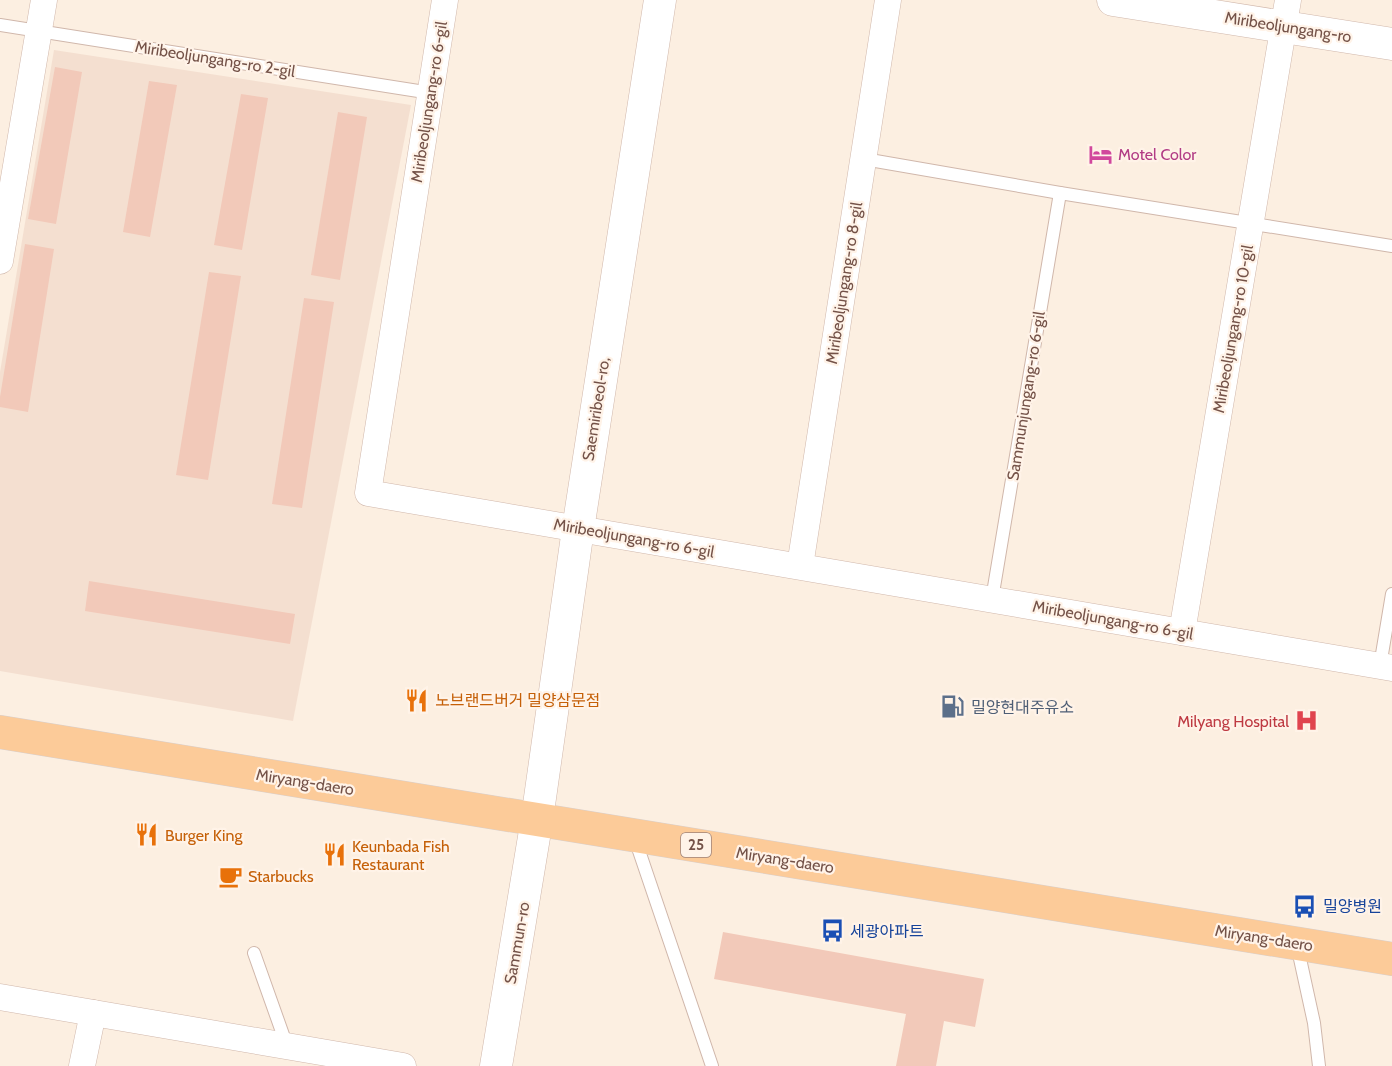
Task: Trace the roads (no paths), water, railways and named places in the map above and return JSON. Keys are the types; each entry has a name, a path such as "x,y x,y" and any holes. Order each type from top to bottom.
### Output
{"main road":[{"name":"Miryang-daero","path":"0,732 1392,959"}],"street":[{"path":"0,261 3,228 44,0"},
{"name":"Miribeoljungang-ro 6-gil","path":"445,0 368,493 1386,667"},
{"name":"Saemiribeol-ro,","path":"537,819 578,529 660,0"},
{"name":"Miribeoljungang-ro 8-gil","path":"800,566 888,0"},
{"name":"Miribeoljungang-ro","path":"1113,0 1286,13 1392,44"},
{"name":"Miribeoljungang-ro 10-gil","path":"1182,632 1286,13"},
{"name":"Sammun-ro","path":"496,1066 537,819"},
{"path":"0,997 93,1013 285,1056 403,1066"},
{"path":"82,1066 93,1013"}],"lane":[{"name":"Miribeoljungang-ro 2-gil","path":"0,25 431,93"},
{"path":"864,159 1392,246"},
{"name":"Sammunjungang-ro 6-gil","path":"992,599 1060,193"},
{"path":"1386,667 1392,594"},
{"path":"634,835 712,1066"},
{"path":"1296,943 1314,1023 1319,1066"},
{"path":"254,953 285,1056"}],"place":[{"name":"Motel Color","path":"1100,154"},
{"name":"노브랜드버거 밀양삼문점","path":"417,700"},
{"name":"밀양현대주유소","path":"953,707"},
{"name":"Milyang Hospital","path":"1307,721"},
{"name":"Burger King","path":"147,835"},
{"name":"Keunbada Fish Restaurant","path":"334,855"},
{"name":"Starbucks","path":"230,876"},
{"name":"밀양병원","path":"1305,906"},
{"name":"세광아파트","path":"832,931"}]}
